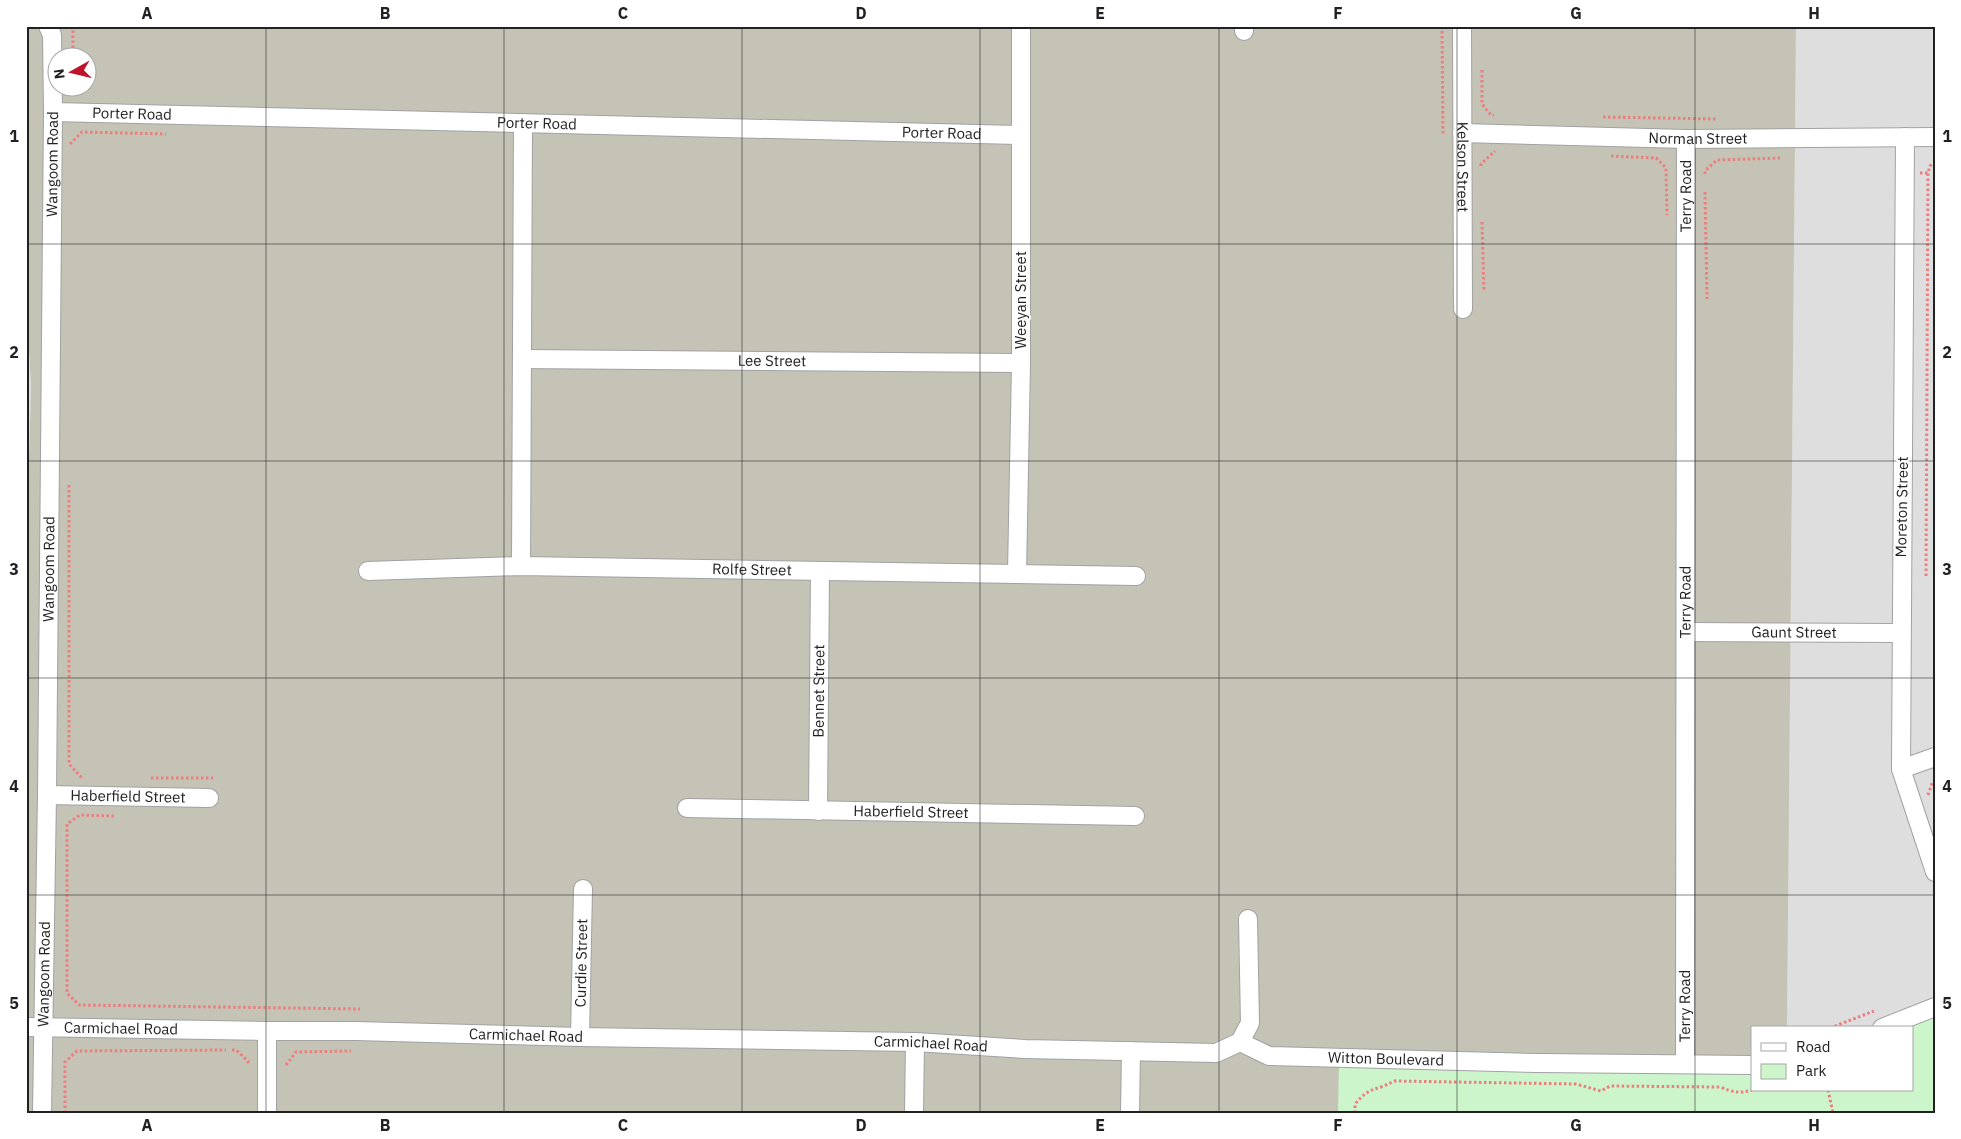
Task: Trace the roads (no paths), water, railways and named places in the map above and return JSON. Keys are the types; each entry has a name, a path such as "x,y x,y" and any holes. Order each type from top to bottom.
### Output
{"street":[{"name":"Wangoom Road","path":"42,1113 35,1027 47,794 52,112 52,35 48,26"},
{"name":"Weeyan Street","path":"1017,574 1021,364 1021,26"},
{"name":"Kelson Street","path":"1462,26 1463,309"},
{"name":"Porter Road","path":"52,112 1020,135"},
{"path":"521,566 523,123"},
{"name":"Norman Street","path":"1462,133 1686,139 1935,137"},
{"name":"Moreton Street","path":"1905,137 1900,633 1901,769 1935,872"},
{"name":"Terry Road","path":"1685,1064 1686,139"},
{"name":"Lee Street","path":"522,359 1021,364"},
{"name":"Rolfe Street","path":"368,571 521,566 1136,576"},
{"name":"Bennet Street","path":"818,811 820,571"},
{"name":"Gaunt Street","path":"1686,632 1900,633"},
{"path":"1901,769 1935,757"},
{"name":"Haberfield Street","path":"47,794 209,798"},
{"name":"Haberfield Street","path":"687,808 1135,816"},
{"name":"Curdie Street","path":"580,1037 583,889"},
{"path":"1130,1113 1131,1051 1216,1053 1240,1042 1250,1023 1248,919"},
{"path":"1887,1026 1935,1007"},
{"name":"Carmichael Road","path":"35,1027 915,1042 1025,1049 1131,1051"},
{"path":"267,1031 267,1113"},
{"path":"914,1113 915,1042"},
{"name":"Witton Boulevard","path":"1240,1042 1269,1056 1536,1063 1751,1065"}]}
